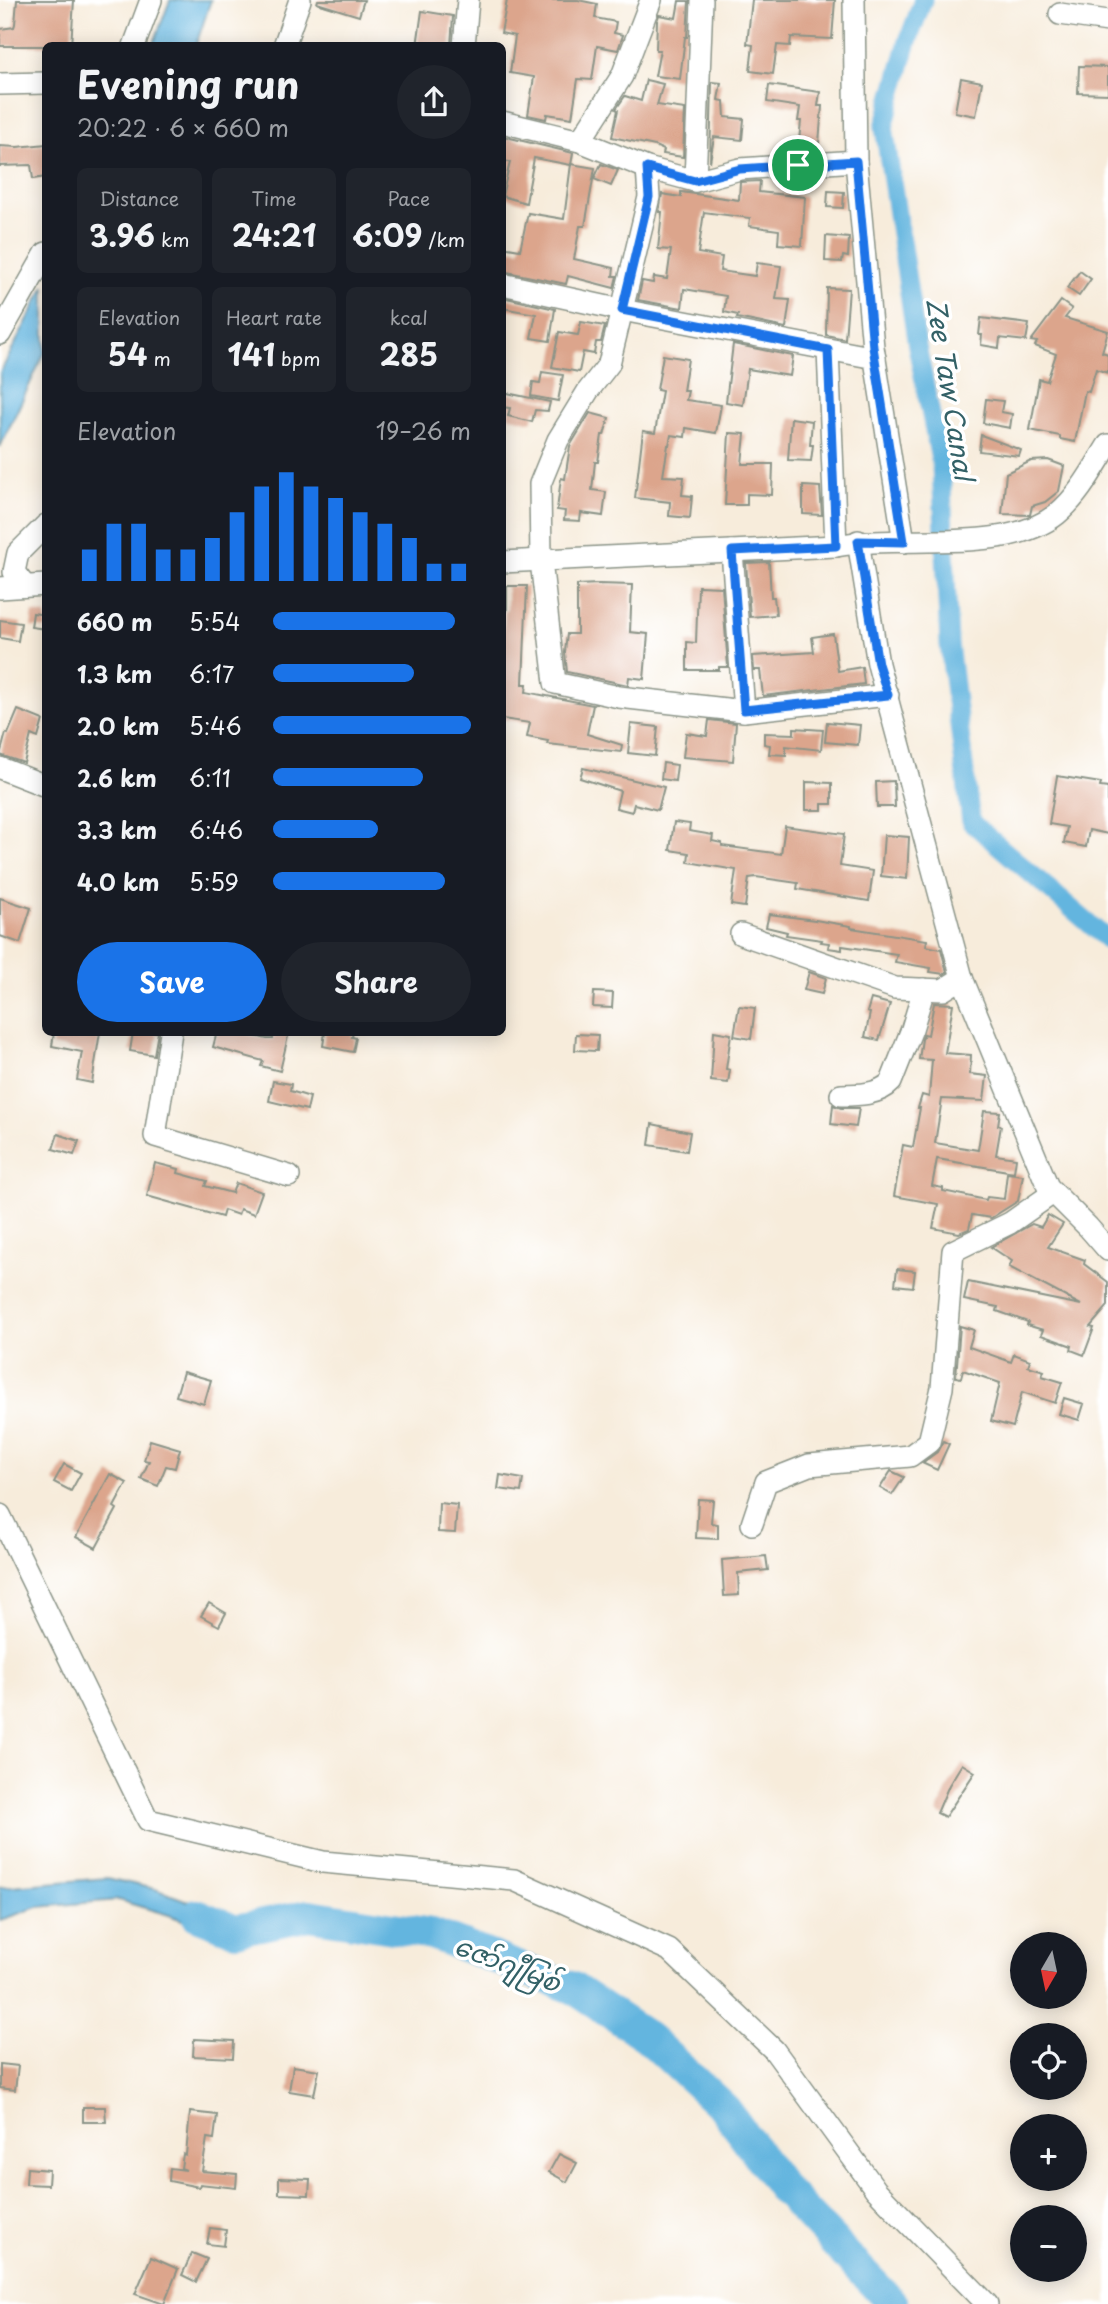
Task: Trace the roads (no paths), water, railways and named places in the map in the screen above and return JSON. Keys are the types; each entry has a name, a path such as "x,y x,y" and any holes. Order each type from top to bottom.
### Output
{"street":[{"path":"135,42 151,0"},
{"path":"285,42 300,0"},
{"path":"464,42 468,0"},
{"path":"580,141 622,76 651,0"},
{"path":"695,181 702,0"},
{"path":"854,0 856,161 875,358 913,542"},
{"path":"1060,14 1108,21"},
{"path":"0,84 42,83"},
{"path":"506,123 580,141 647,168 695,181 740,169 856,161"},
{"path":"647,168 649,197 609,364 588,391 558,440 540,484 541,561 555,683 620,697 744,710 888,695"},
{"path":"0,334 42,260"},
{"path":"506,285 622,310 875,358"},
{"path":"828,350 836,546"},
{"path":"506,562 836,546 858,541 913,542 986,537 1024,530 1043,524 1075,497 1108,445"},
{"path":"35,586 14,572 18,553 42,529"},
{"path":"858,541 878,664 962,978 1048,1187 1108,1250"},
{"path":"732,551 744,710"},
{"path":"0,587 35,586"},
{"path":"0,768 42,784"},
{"path":"741,934 895,988 943,990 962,978"},
{"path":"841,1095 860,1095 886,1087 891,1082 924,989"},
{"path":"170,1036 155,1136 289,1176"},
{"path":"752,1524 766,1482 780,1474 809,1465 911,1456 929,1442 942,1388 953,1251 1010,1223 1053,1193"},
{"path":"0,1515 148,1820 323,1862 514,1880 669,1950 774,2050 876,2190 987,2304"}],"water":[{"path":"170,0 211,0 197,42 154,42"},
{"path":"42,292 42,358 0,447 0,373"},
{"path":"107,1878 155,1889 237,1919 235,1940 169,1915 118,1900 38,1907 0,1920 0,1887"}],"waterway":[{"name":"Zee Taw Canal","path":"923,0 908,41 884,127 917,346 941,464 949,644 971,822 1108,940"},
{"name":"ဇော်ဂျီမြစ်","path":"197,1915 236,1930 309,1915 432,1934 573,1988 647,2037 725,2109 783,2189 893,2304"}]}
